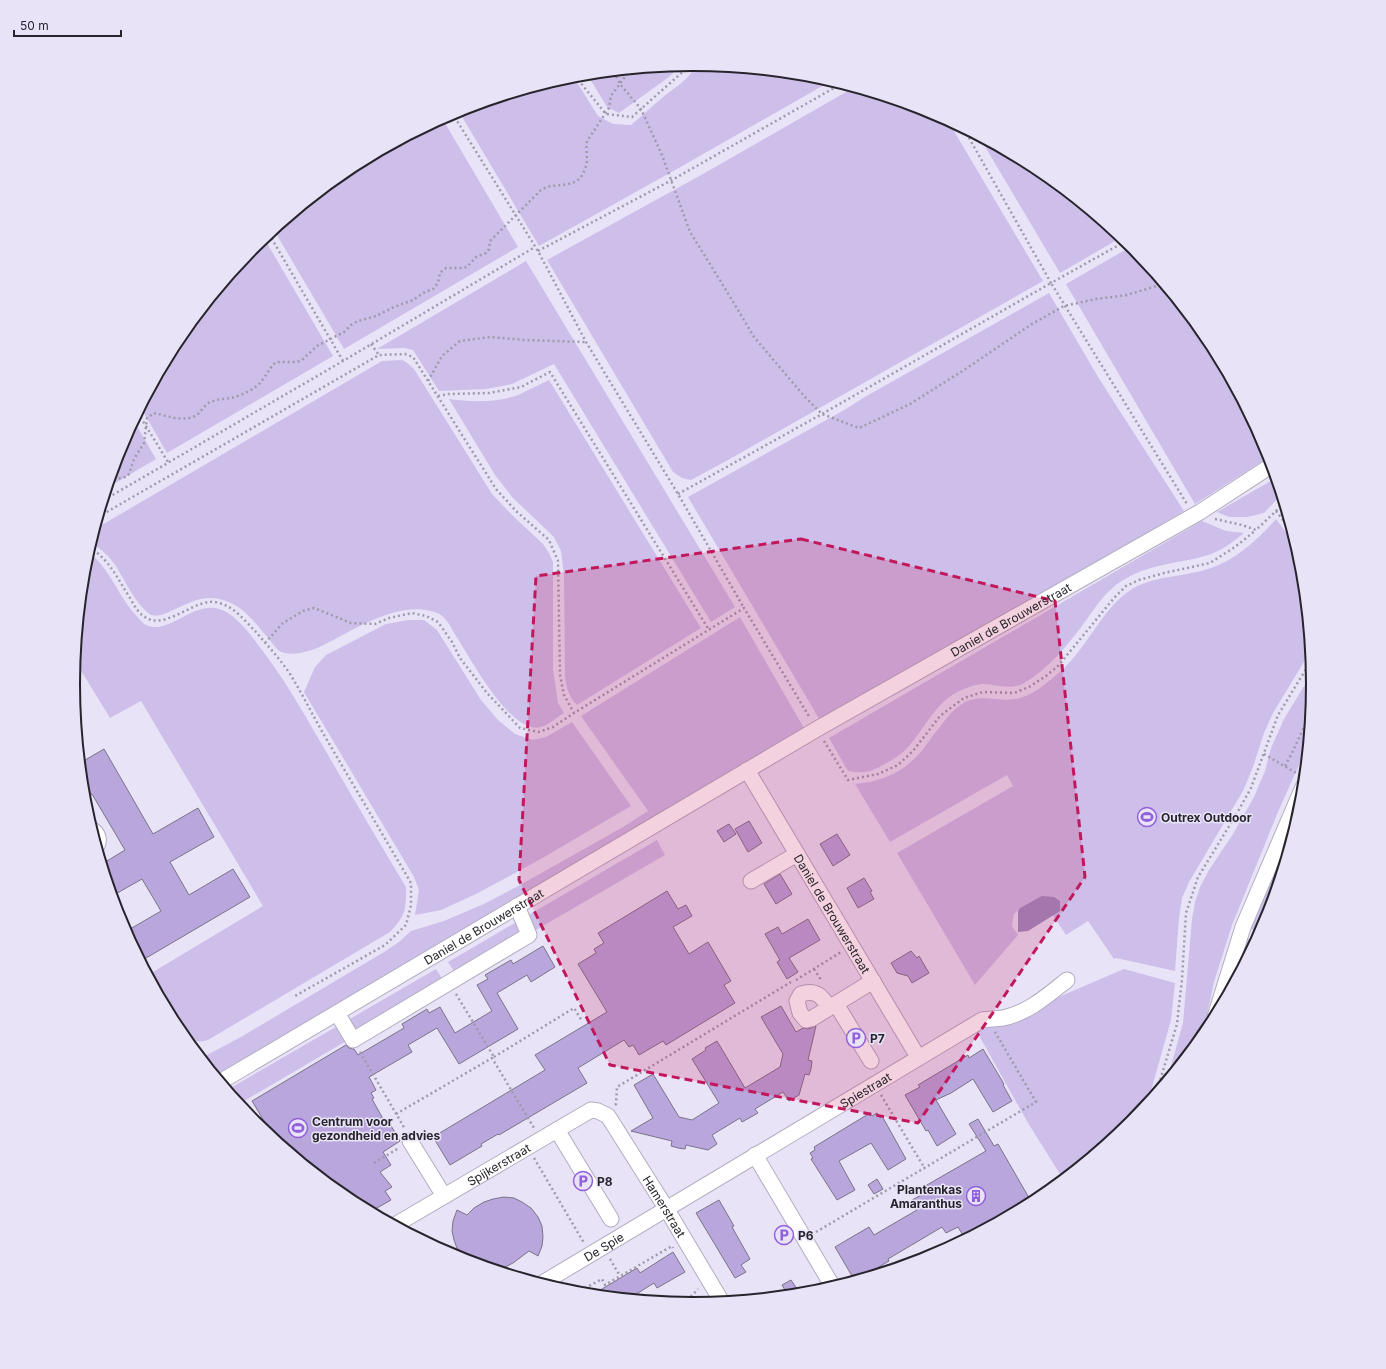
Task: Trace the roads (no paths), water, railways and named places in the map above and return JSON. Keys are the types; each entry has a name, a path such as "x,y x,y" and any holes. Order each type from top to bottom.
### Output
{"street":[{"name":"Daniel de Brouwerstraat","path":"224,1080 817,729 1200,512 1267,468"},
{"name":"Daniel de Brouwerstraat","path":"747,770 918,1058"},
{"path":"1223,993 1243,927 1294,808"},
{"path":"751,881 797,854"},
{"path":"337,1013 353,1040 529,935 517,906"},
{"name":"Spiestraat","path":"666,1208 982,1020 1004,1018 1025,1010 1040,1001 1067,980"},
{"path":"871,1061 833,1006 873,981"},
{"name":"Spijkerstraat","path":"402,1225 444,1196 591,1110 604,1113"},
{"name":"Hamerstraat","path":"604,1113 608,1116 666,1208 719,1297"},
{"path":"557,1130 610,1219"},
{"path":"410,1141 444,1196"},
{"path":"755,1155 829,1282"},
{"name":"De Spie","path":"547,1280 666,1208"}],"place":[{"name":"Outrex Outdoor","path":"1147,817"},
{"name":"P7","path":"856,1038"},
{"name":"Centrum voor gezondheid en advies","path":"298,1128"},
{"name":"P8","path":"583,1181"},
{"name":"Plantenkas Amaranthus","path":"976,1196"},
{"name":"P6","path":"784,1235"}]}
